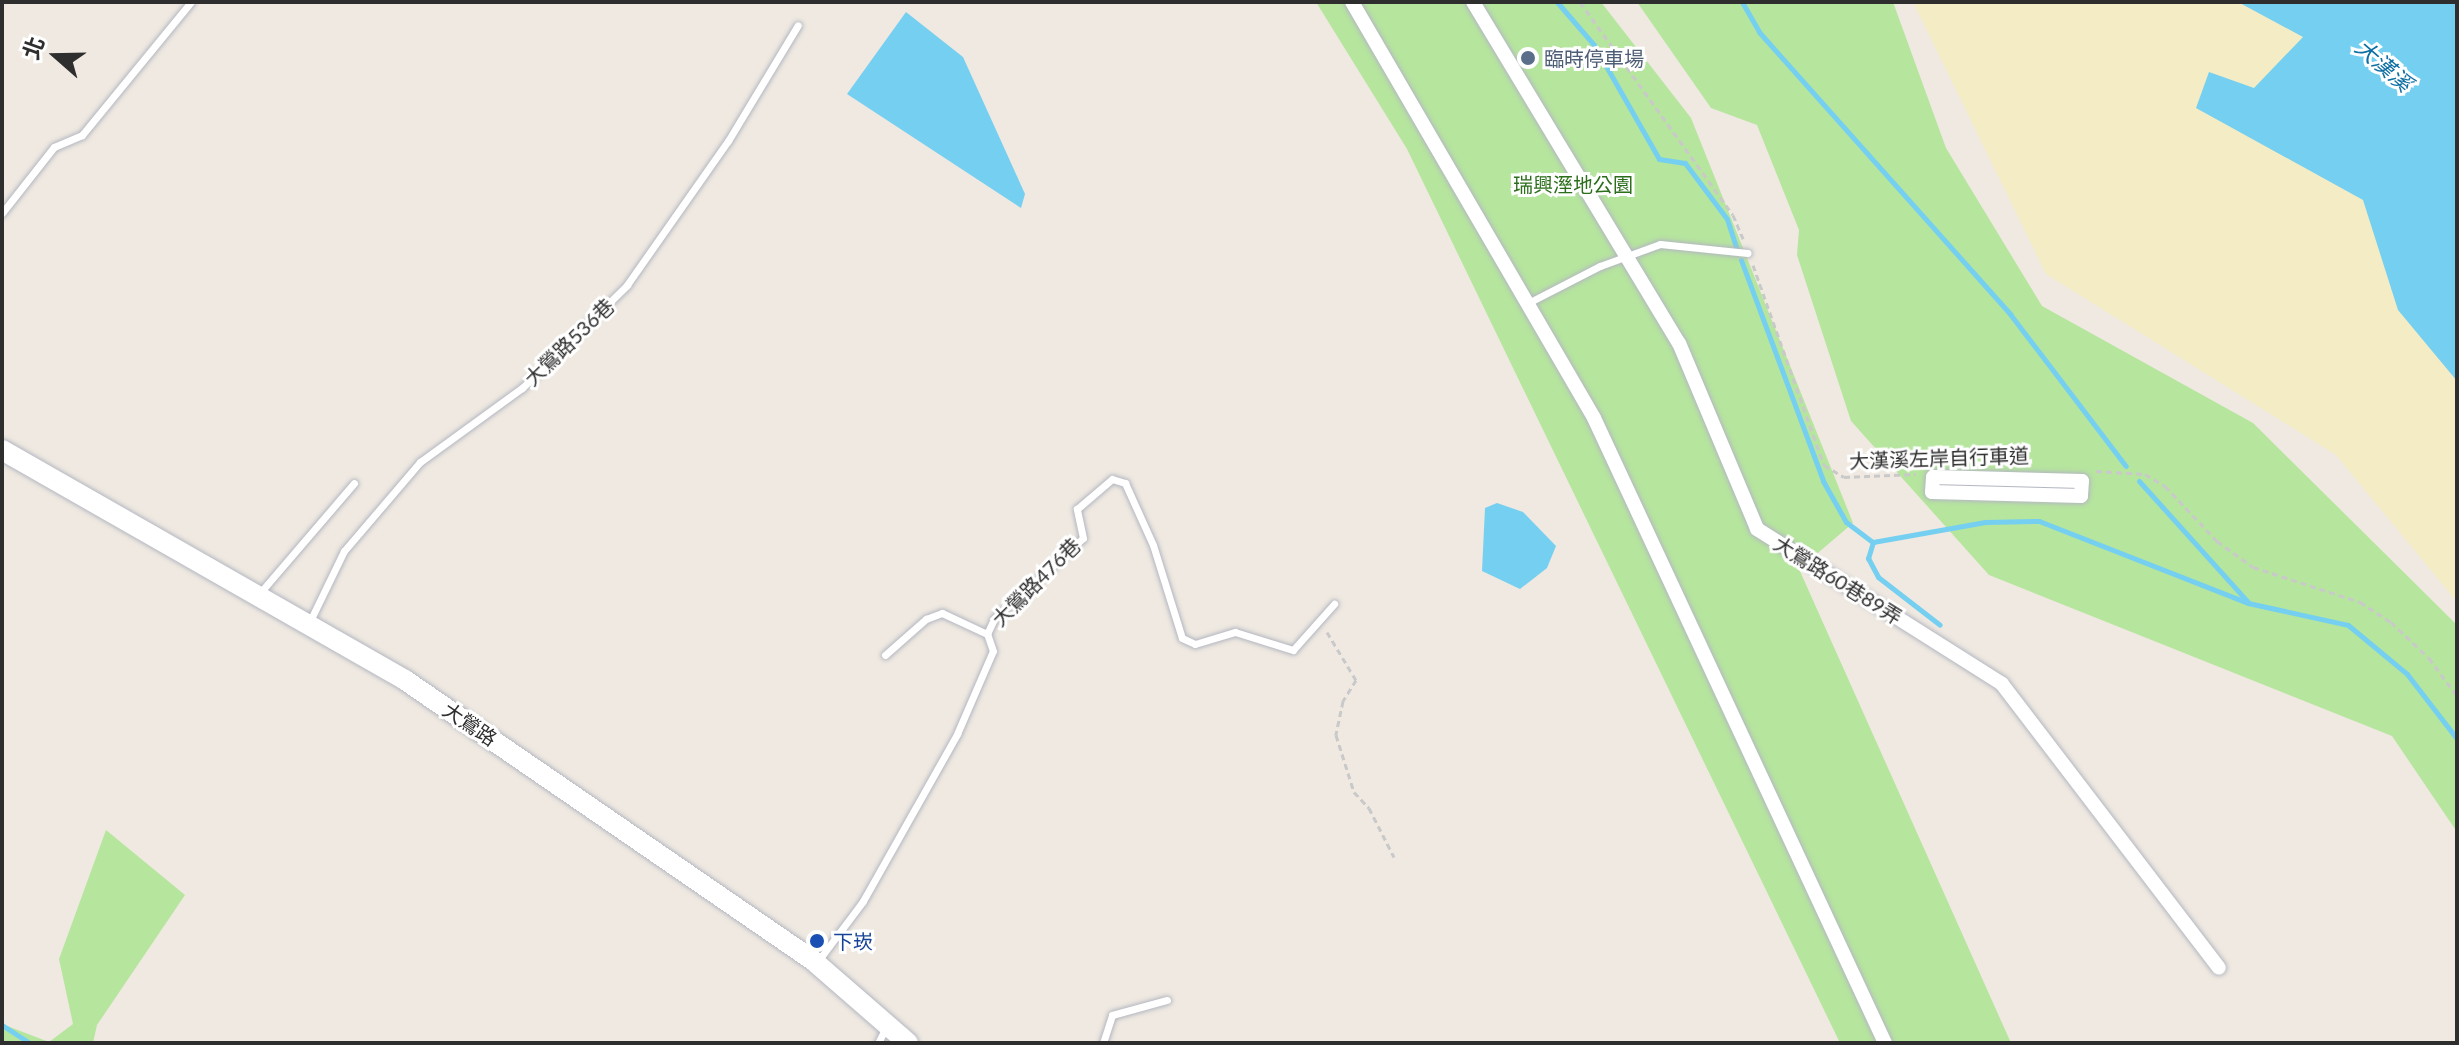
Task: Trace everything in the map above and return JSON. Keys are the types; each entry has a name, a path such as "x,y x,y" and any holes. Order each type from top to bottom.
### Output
{"street":[{"path":"1352,2 1594,418 1885,1043"},
{"name":"大鶯路60巷89弄","path":"1473,2 1679,343 1757,529 2002,684 2219,968"},
{"name":"大鶯路","path":"2,450 256,598 405,680 816,963 889,1022 908,1043"},
{"path":"2087,476 2081,496 1932,492 1933,477 2087,476"}],"lane":[{"path":"2,213 54,147 82,135 191,2"},
{"name":"大鶯路536巷","path":"307,627 344,551 420,462 522,388 627,285 728,141 798,25"},
{"path":"1526,304 1660,244 1748,253"},
{"name":"大鶯路476巷","path":"816,963 863,901 957,734 993,651 987,634 994,619 1083,538 1077,509 1112,479 1125,483 1153,545 1182,638 1195,644 1235,632 1293,650 1334,604"},
{"path":"256,598 354,483"},
{"path":"885,655 926,619 942,613 987,634"},
{"path":"1103,1043 1112,1015 1167,1000"},
{"path":"878,1043 889,1022"}],"path":[{"name":"大漢溪左岸自行車道","path":"1580,2 1733,215 1824,465 1844,477 1920,473"},
{"path":"2087,476 2145,474 2165,486 2217,541 2253,567 2360,602 2391,622 2429,658 2457,696"},
{"path":"1321,622 1356,680 1343,701 1336,735 1354,792 1369,808 1394,857"}],"green space":[{"name":"瑞興溼地公園","path":"1316,2 1601,2 1691,118 1853,523 1799,569 2011,1043 1840,1043 1407,149"},
{"path":"1637,2 1893,2 1946,148 2042,306 2253,423 2457,625 2457,832 2392,736 1989,575 1851,421 1797,255 1799,230 1757,125 1711,108"},
{"path":"106,830 185,895 97,1025 93,1043 2,1043 2,1024 49,1042 73,1024 59,959"}],"sand":[{"path":"1913,2 2457,2 2457,602 2336,455 2046,274"}],"water":[{"name":"大漢溪","path":"2238,2 2457,2 2457,381 2398,310 2363,200 2196,108 2209,72 2254,88 2303,37"},
{"path":"906,12 963,57 1025,194 1021,208 847,94"},
{"path":"1497,503 1523,512 1556,546 1547,568 1520,589 1482,571 1485,508"}],"waterway":[{"path":"1557,2 1594,45 1659,159 1685,163 1727,219 1737,249"},
{"path":"1742,2 1759,32 2010,314 2126,466"},
{"path":"1741,260 1823,481 1846,522 1873,542 1985,522 2039,521 2248,603 2348,625 2407,674 2457,739"},
{"path":"2139,481 2248,602"},
{"path":"1873,542 1868,558 1878,577 1940,625"},
{"path":"2,1025 30,1043"}],"place":[{"name":"臨時停車場","path":"1528,58"},
{"name":"下崁","path":"817,941"}]}
